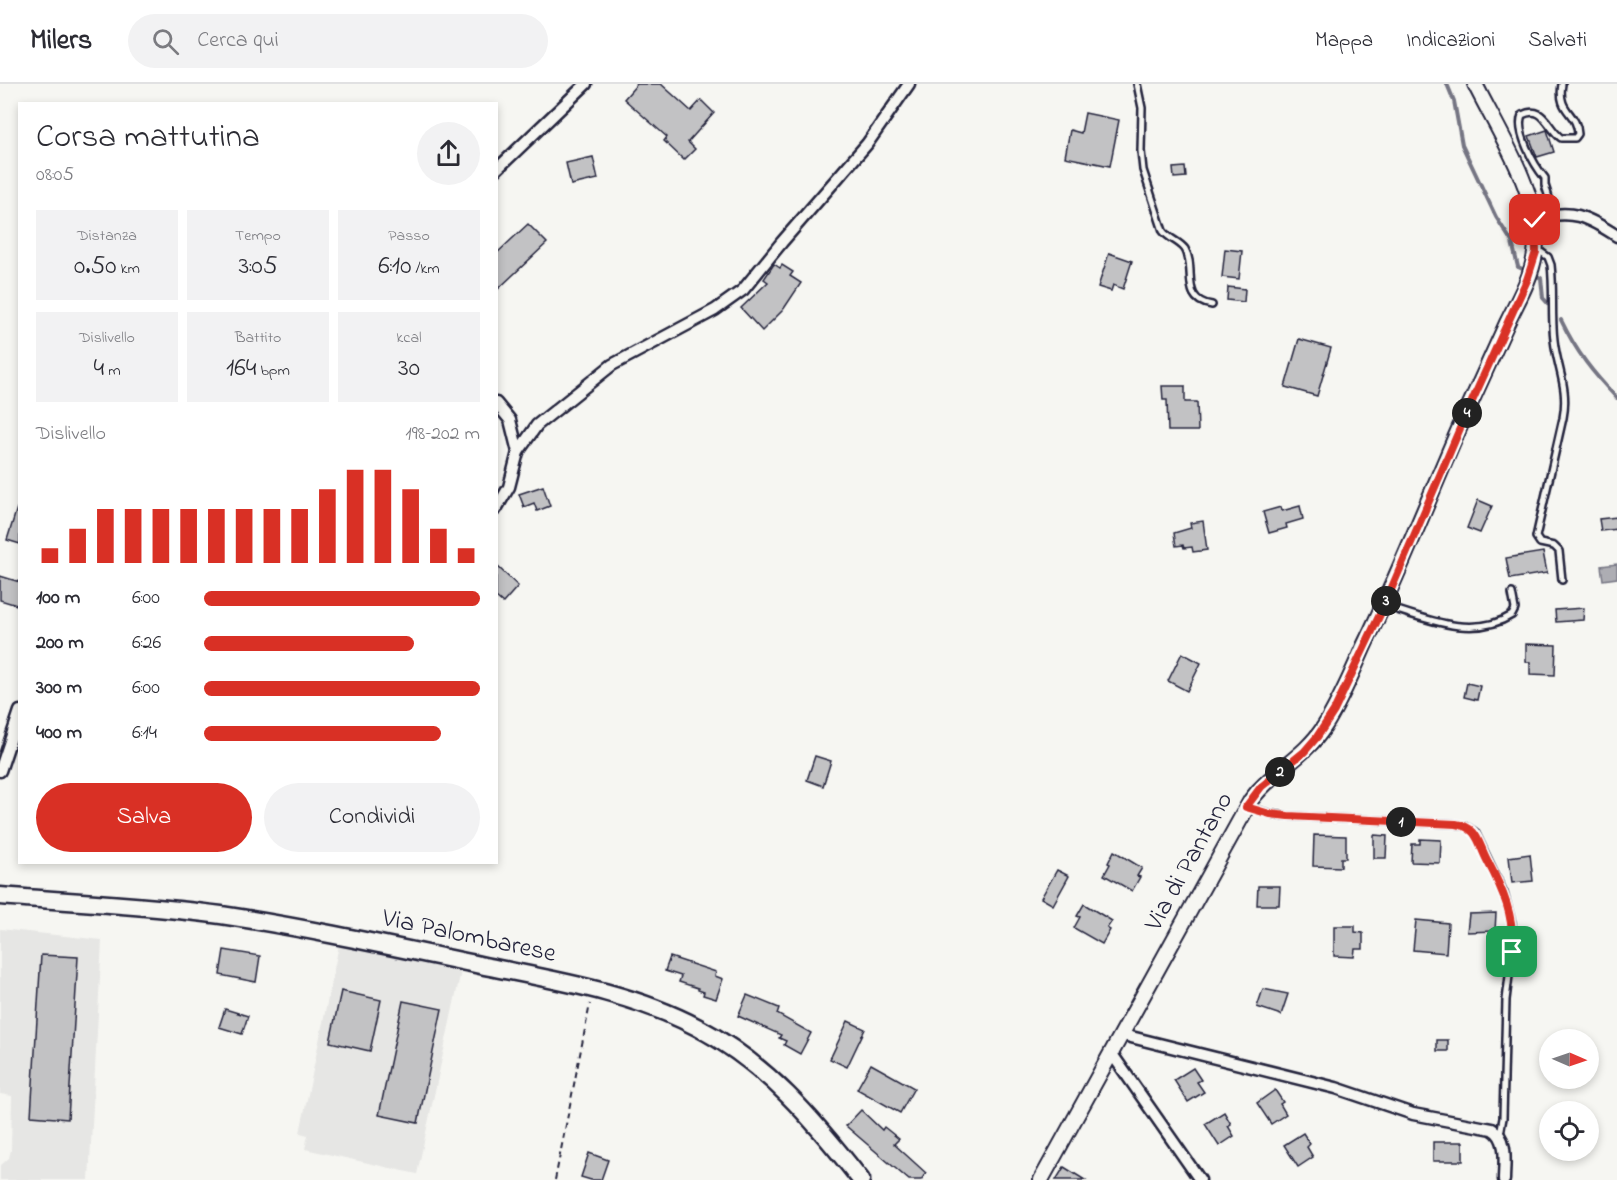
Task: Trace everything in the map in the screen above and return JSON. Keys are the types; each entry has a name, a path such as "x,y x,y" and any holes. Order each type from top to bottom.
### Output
{"main road":[{"name":"Via Palombarese","path":"0,896 228,917 406,950 593,990 674,1016 743,1055 769,1076 799,1105 861,1180"}],"street":[{"path":"498,168 586,84"},
{"path":"498,506 509,487 518,452 541,422 605,370 715,310 738,294 861,152 909,84"},
{"name":"Via di Pantano","path":"1041,1180 1123,1035 1246,807 1261,787 1304,752 1320,734 1334,711 1384,606 1533,264 1536,248 1535,220 1528,193 1475,84"},
{"path":"1535,220 1554,214 1581,216 1617,236"},
{"path":"498,405 510,420 518,452"},
{"path":"0,771 18,717"},
{"path":"6,752 18,750"},
{"path":"1123,1035 1270,1070 1347,1091 1413,1114 1488,1128 1500,1134 1503,1147 1504,1180"},
{"path":"1112,1054 1200,1180"}],"lane":[{"path":"1137,84 1142,108 1141,157 1146,181 1163,231 1186,252 1195,297 1201,302 1212,305"},
{"path":"1554,214 1545,178 1538,170 1519,124 1522,115 1530,112 1538,113 1561,138 1575,138 1578,134 1578,124 1563,107 1560,98 1562,84"},
{"path":"1536,248 1548,257 1551,265 1553,334 1564,383 1565,401 1536,537 1540,543 1554,546 1559,551 1562,580"},
{"path":"1384,606 1446,624 1481,625 1512,615 1515,609 1512,593"},
{"path":"1246,807 1270,814 1288,816 1456,824 1475,832 1507,901 1513,934 1506,1011 1504,1111 1500,1134"}],"path":[{"path":"555,1180 593,990"}],"shaded area":[{"path":"1617,564 1617,578 1603,580 1601,566"},
{"path":"0,929 102,940 89,1180 0,1180 0,1166 9,1158 11,1150 12,1096 0,1094"},
{"path":"339,945 461,971 417,1174 305,1149 308,1135 300,1133"}],"building":[{"path":"637,84 661,84 691,111 701,100 714,113 688,142 695,149 684,160 664,141 667,137 624,99"},
{"path":"1085,113 1119,120 1110,166 1065,157 1070,130 1081,133"},
{"path":"1547,130 1554,152 1537,157 1529,136"},
{"path":"593,157 598,179 571,185 566,163"},
{"path":"1185,167 1186,177 1174,178 1173,168"},
{"path":"528,224 547,243 498,289 498,252"},
{"path":"1225,249 1242,251 1239,279 1222,277"},
{"path":"1109,253 1132,261 1123,289 1113,285 1111,291 1098,287"},
{"path":"774,264 780,268 782,265 793,272 790,276 801,283 783,310 762,331 741,308 768,282 764,279"},
{"path":"1228,287 1245,289 1244,302 1227,300"},
{"path":"1299,339 1331,348 1317,396 1285,387"},
{"path":"1162,386 1185,386 1185,402 1197,402 1198,431 1168,431 1167,400 1163,400"},
{"path":"543,486 550,506 537,511 534,503 524,507 519,494"},
{"path":"1478,500 1492,506 1480,533 1467,528"},
{"path":"1300,506 1303,519 1286,524 1287,528 1269,533 1263,512 1281,507 1282,511"},
{"path":"17,508 18,508 18,543 7,540"},
{"path":"1617,517 1617,529 1601,531 1599,519"},
{"path":"1203,521 1207,550 1193,552 1192,547 1176,546 1174,533 1191,528 1190,523"},
{"path":"1543,552 1547,573 1510,579 1506,558"},
{"path":"498,567 518,586 503,603 498,599"},
{"path":"0,576 18,581 18,605 0,600"},
{"path":"1584,608 1583,620 1556,622 1555,610"},
{"path":"1526,644 1556,645 1555,675 1530,674 1530,662 1526,662"},
{"path":"1182,653 1201,663 1187,691 1168,681"},
{"path":"1467,683 1480,686 1477,700 1464,697"},
{"path":"815,756 831,761 823,786 807,780"},
{"path":"1314,835 1346,836 1346,858 1341,858 1341,867 1313,866"},
{"path":"1374,835 1387,836 1386,858 1374,858"},
{"path":"1420,839 1441,840 1440,863 1411,862 1412,844 1420,844"},
{"path":"1114,851 1142,868 1132,891 1104,875"},
{"path":"1530,854 1533,881 1512,883 1509,857"},
{"path":"1057,870 1069,876 1053,905 1041,898"},
{"path":"1258,886 1280,886 1279,905 1257,905"},
{"path":"1084,904 1112,921 1102,944 1074,928 1080,917 1077,916"},
{"path":"1496,913 1495,931 1467,932 1469,914"},
{"path":"1416,920 1448,923 1446,953 1413,950"},
{"path":"1334,926 1355,926 1355,932 1363,933 1363,949 1355,949 1354,957 1334,956"},
{"path":"224,950 260,956 256,982 220,975"},
{"path":"41,955 78,957 68,1119 31,1116"},
{"path":"670,957 716,972 715,976 723,979 716,999 703,995 704,992 698,988 679,982 681,976 665,971"},
{"path":"1263,989 1288,994 1281,1015 1257,1007"},
{"path":"341,991 381,1000 370,1051 330,1042"},
{"path":"747,995 779,1008 777,1014 811,1033 800,1054 784,1045 786,1041 779,1038 781,1035 738,1016"},
{"path":"403,1001 442,1009 418,1123 379,1115"},
{"path":"225,1009 248,1016 242,1034 219,1027"},
{"path":"848,1021 865,1029 847,1067 830,1059"},
{"path":"1437,1040 1448,1040 1448,1051 1437,1051"},
{"path":"871,1064 914,1088 900,1113 857,1089"},
{"path":"1193,1068 1201,1080 1197,1082 1204,1092 1188,1102 1174,1080"},
{"path":"1275,1090 1283,1102 1280,1104 1286,1114 1271,1124 1257,1103"},
{"path":"861,1110 882,1130 884,1127 899,1139 894,1144 926,1173 921,1180 909,1180 846,1126"},
{"path":"1224,1112 1231,1124 1228,1126 1234,1136 1219,1146 1205,1124"},
{"path":"1303,1133 1310,1144 1307,1147 1313,1157 1298,1167 1284,1145"},
{"path":"1433,1142 1463,1142 1463,1161 1433,1161"},
{"path":"589,1153 608,1160 601,1180 581,1177"},
{"path":"1064,1167 1085,1180 1056,1180"}],"waterway":[{"path":"1447,84 1454,101 1462,145 1496,217 1512,242 1518,267 1525,270"},
{"path":"1535,275 1541,278 1543,298 1551,307"},
{"path":"1561,320 1586,362 1617,398"}],"route":[{"path":"1512,952 1512,923 1507,901 1478,836 1472,829 1456,824 1288,816 1270,814 1246,807 1261,787 1304,752 1334,711 1384,606 1464,419 1527,280 1536,252 1535,220"}]}
